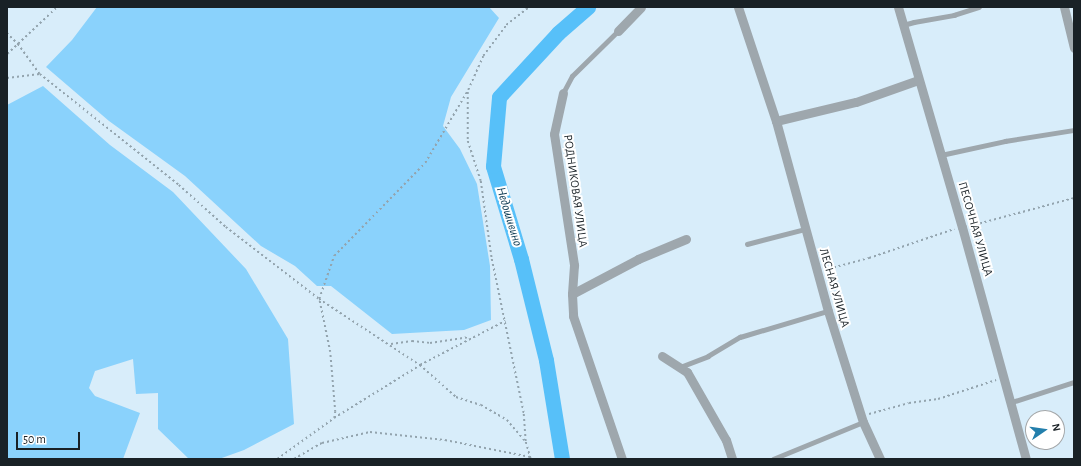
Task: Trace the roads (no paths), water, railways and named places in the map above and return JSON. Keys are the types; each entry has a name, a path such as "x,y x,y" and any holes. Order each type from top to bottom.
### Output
{"street":[{"path":"618,30 641,7"},
{"name":"ЛЕСНАЯ УЛИЦА","path":"738,7 776,121 828,311 862,419 880,459"},
{"name":"ПЕСОЧНАЯ УЛИЦА","path":"898,7 1005,377 1026,459"},
{"path":"1064,7 1074,48"},
{"path":"776,121 856,102 918,80"},
{"name":"РОДНИКОВАЯ УЛИЦА","path":"563,93 554,134 574,265 572,294 573,316 622,459"},
{"path":"572,294 638,259 686,239"},
{"path":"662,356 687,372 696,385 726,440 732,459"}],"lane":[{"path":"903,25 954,15 979,7"},
{"path":"563,93 572,76 618,30"},
{"path":"941,155 1005,141 1074,130"},
{"path":"747,244 805,229"},
{"path":"680,367 708,356 740,337 828,311"},
{"path":"1012,402 1074,382"},
{"path":"773,459 862,419"}],"waterway":[{"name":"Недошивино","path":"562,459 546,360 521,259 493,166 499,97 558,33 588,7"}]}
